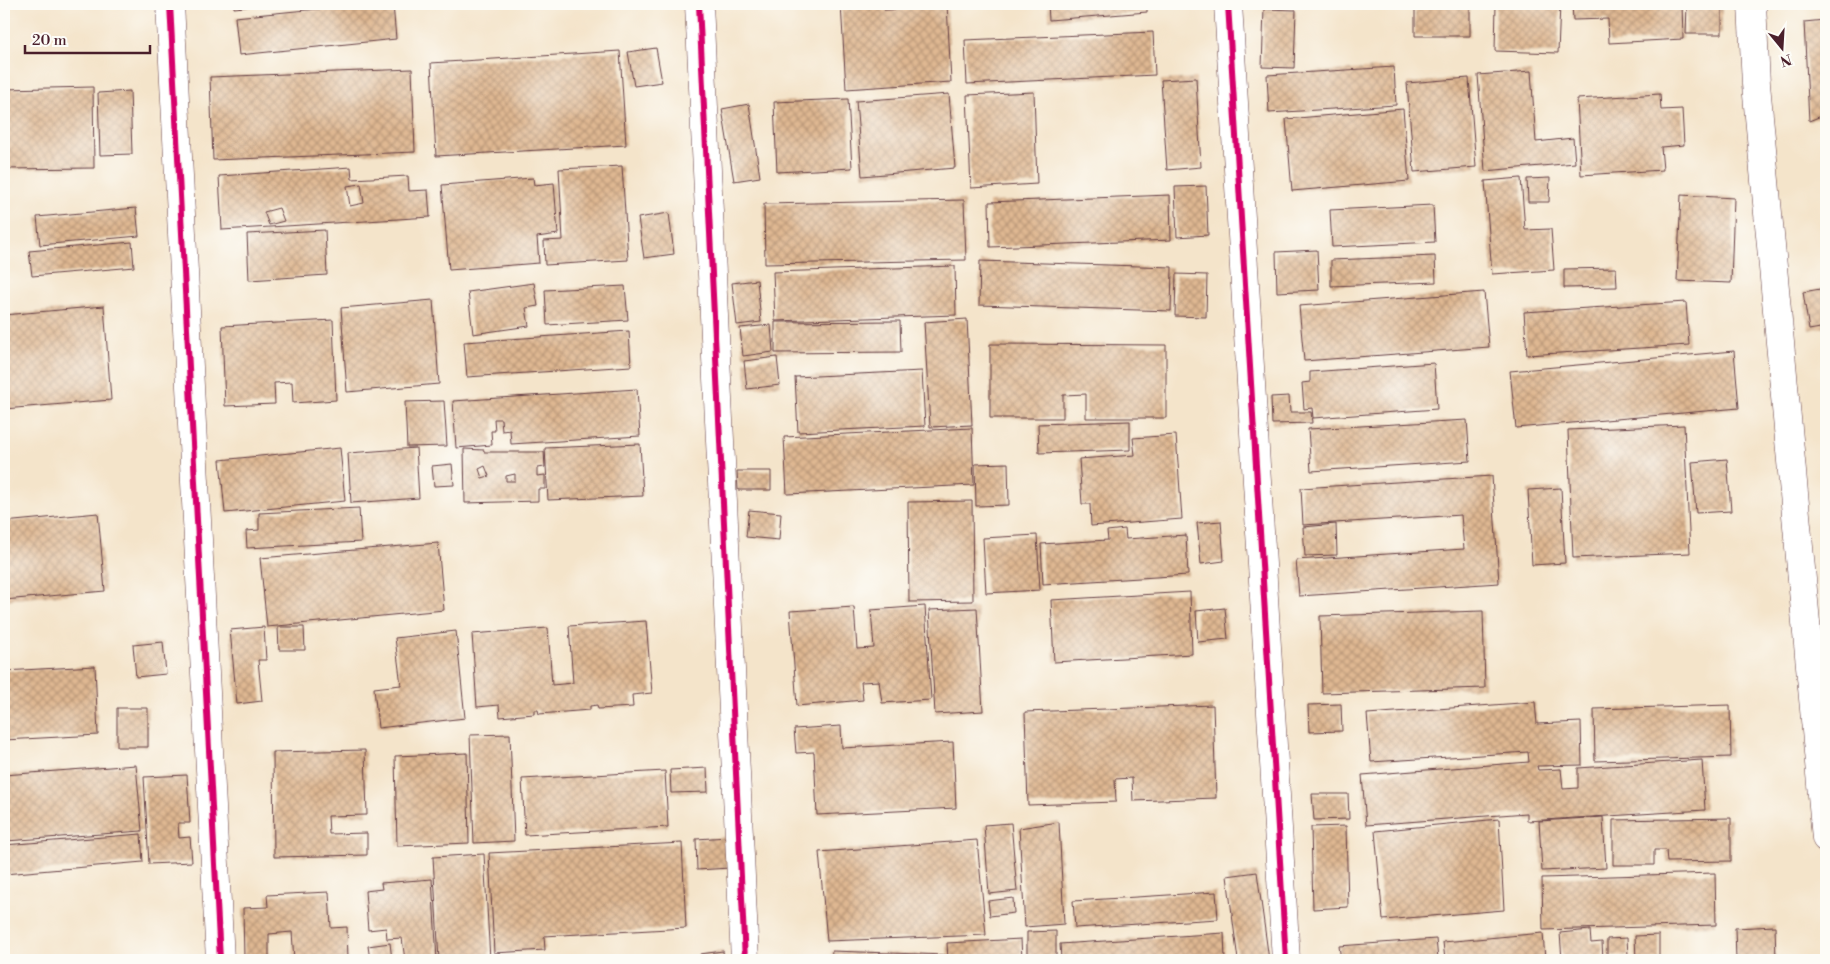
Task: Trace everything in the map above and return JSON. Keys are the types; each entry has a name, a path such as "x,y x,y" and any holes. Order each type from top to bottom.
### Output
{"street":[{"path":"170,4 220,960"},
{"path":"699,4 745,960"},
{"path":"1228,4 1286,960"},
{"path":"1752,4 1756,84 1826,838"}],"building":[{"path":"234,4 264,4 264,5 234,8"},
{"path":"367,4 393,4 396,39 239,55 235,17"},
{"path":"841,4 883,4 884,10 910,9 910,4 947,4 951,82 846,89"},
{"path":"1048,4 1147,4 1147,12 1049,20"},
{"path":"1415,4 1470,4 1470,36 1415,36"},
{"path":"1496,4 1560,4 1558,53 1495,51"},
{"path":"1572,4 1682,4 1683,39 1609,43 1608,19 1573,20"},
{"path":"1687,4 1722,4 1722,34 1686,34"},
{"path":"1264,9 1296,10 1294,68 1262,67"},
{"path":"1825,20 1826,114 1809,121 1804,22"},
{"path":"1153,32 1155,75 967,84 965,40"},
{"path":"656,48 662,82 634,86 628,52"},
{"path":"620,51 626,145 436,156 431,63"},
{"path":"1394,67 1396,105 1269,113 1267,75"},
{"path":"412,69 415,152 213,160 210,77"},
{"path":"1531,71 1536,142 1573,138 1575,163 1485,171 1478,75"},
{"path":"1196,78 1201,167 1167,170 1161,80"},
{"path":"1469,78 1476,167 1414,172 1407,83"},
{"path":"93,87 94,168 4,169 4,89"},
{"path":"130,91 132,154 100,155 98,93"},
{"path":"1034,92 1037,184 971,188 967,95"},
{"path":"949,94 955,168 862,176 856,101"},
{"path":"1660,94 1661,110 1682,109 1684,145 1661,147 1663,170 1581,175 1577,99"},
{"path":"848,99 852,168 777,172 774,102"},
{"path":"749,104 760,177 734,181 722,109"},
{"path":"1403,109 1409,181 1292,191 1286,119"},
{"path":"622,166 628,260 545,265 544,241 563,240 559,169"},
{"path":"351,167 352,179 408,176 409,191 428,190 430,217 222,230 219,176","holes":["361,184 364,203 350,206 347,186","279,208 284,221 269,225 264,212"]},
{"path":"533,178 534,185 554,183 558,234 537,237 539,263 449,270 442,185"},
{"path":"1521,178 1525,230 1551,229 1554,270 1492,274 1485,181"},
{"path":"1550,178 1549,202 1528,202 1527,179"},
{"path":"1206,186 1208,235 1177,237 1175,187"},
{"path":"1170,195 1171,240 990,247 989,202"},
{"path":"1681,195 1734,198 1731,283 1677,281"},
{"path":"964,200 966,260 765,264 764,204"},
{"path":"1433,205 1435,242 1332,247 1330,210"},
{"path":"136,208 139,236 40,245 37,217"},
{"path":"669,213 674,254 644,258 638,218"},
{"path":"325,230 327,275 249,280 247,234"},
{"path":"132,242 134,267 32,276 29,251"},
{"path":"1317,250 1319,290 1277,292 1276,252"},
{"path":"1435,256 1436,282 1331,286 1331,260"},
{"path":"980,261 1172,267 1171,311 979,305"},
{"path":"955,266 956,315 775,321 773,272"},
{"path":"1616,268 1617,287 1564,288 1564,269"},
{"path":"1176,274 1207,275 1206,317 1175,316"},
{"path":"757,280 761,322 737,325 732,283"},
{"path":"534,283 538,306 526,308 529,326 473,334 468,292"},
{"path":"625,286 628,320 547,325 545,290"},
{"path":"1826,288 1826,327 1809,330 1803,292"},
{"path":"1484,292 1489,347 1304,361 1299,306"},
{"path":"433,300 439,384 347,392 341,308"},
{"path":"1686,302 1689,345 1527,355 1524,312"},
{"path":"104,306 111,400 4,409 4,315"},
{"path":"967,319 972,425 930,427 924,322"},
{"path":"333,320 336,400 293,403 292,382 274,383 275,404 225,406 222,326"},
{"path":"900,321 901,352 775,353 775,322"},
{"path":"771,325 773,352 743,356 740,328"},
{"path":"629,331 631,366 467,377 464,342"},
{"path":"990,344 1166,345 1166,418 1086,418 1086,394 1063,395 1063,418 990,418"},
{"path":"1734,351 1739,408 1516,428 1510,371"},
{"path":"777,357 780,385 747,389 744,361"},
{"path":"1434,363 1437,409 1313,418 1312,408 1304,409 1302,383 1310,382 1310,372"},
{"path":"922,371 925,426 798,432 795,377"},
{"path":"637,389 640,436 511,444 510,430 502,431 501,419 494,419 495,431 491,431 492,445 456,448 453,401"},
{"path":"1289,396 1290,412 1311,412 1312,423 1272,424 1271,397"},
{"path":"444,401 447,446 407,447 405,402"},
{"path":"1467,420 1470,461 1311,471 1308,429"},
{"path":"1130,421 1130,450 1039,453 1038,424"},
{"path":"1684,425 1690,553 1573,558 1568,430"},
{"path":"972,428 974,485 787,494 784,437"},
{"path":"1176,435 1182,519 1091,526 1090,504 1082,504 1079,459 1135,455 1133,438"},
{"path":"640,444 643,496 548,500 545,448"},
{"path":"340,448 345,501 225,513 220,460"},
{"path":"416,448 419,498 351,503 348,453"},
{"path":"464,449 484,450 484,452 544,452 545,467 537,468 537,476 545,475 545,489 538,489 538,501 465,503","holes":["485,466 489,476 482,478 479,469","515,474 515,481 506,481 506,476"]},
{"path":"1727,459 1731,511 1696,513 1692,462"},
{"path":"1008,463 1009,505 976,506 975,464"},
{"path":"452,464 454,485 434,486 432,466"},
{"path":"737,471 771,471 771,490 738,490"},
{"path":"1492,476 1499,583 1299,596 1296,560 1464,549 1461,515 1303,525 1301,488"},
{"path":"1561,488 1565,563 1532,565 1528,490"},
{"path":"972,501 973,601 909,602 908,502"},
{"path":"359,508 361,542 247,548 246,531 259,530 259,513"},
{"path":"749,510 781,513 779,540 746,537"},
{"path":"98,513 105,591 4,600 4,522"},
{"path":"1221,521 1224,561 1201,564 1197,523"},
{"path":"1336,524 1337,555 1305,556 1303,527"},
{"path":"1125,529 1126,539 1186,535 1188,575 1043,584 1041,544 1108,540 1107,531"},
{"path":"1037,535 1040,590 986,593 983,538"},
{"path":"438,543 444,610 267,627 260,558"},
{"path":"1190,592 1192,654 1054,662 1051,600"},
{"path":"925,606 931,700 882,703 879,681 861,682 863,700 797,706 790,611 854,607 857,649 874,648 871,610"},
{"path":"977,608 983,711 935,714 929,610"},
{"path":"1225,608 1228,639 1198,642 1196,611"},
{"path":"1483,611 1485,688 1322,693 1320,616"},
{"path":"646,621 652,693 632,695 633,707 598,709 597,705 590,706 590,710 539,714 538,710 534,710 534,714 500,717 499,705 477,707 472,634 548,628 552,685 573,683 569,626"},
{"path":"264,627 266,660 258,660 262,701 237,704 230,630"},
{"path":"278,627 304,627 305,650 279,650"},
{"path":"456,631 465,718 378,728 374,688 401,685 395,638"},
{"path":"163,642 166,674 136,677 133,645"},
{"path":"95,666 98,735 4,740 4,671"},
{"path":"1535,702 1537,724 1581,722 1582,765 1537,766 1538,770 1561,769 1563,789 1578,788 1578,768 1702,760 1705,810 1527,821 1527,813 1366,825 1362,775 1529,762 1528,752 1371,762 1367,714"},
{"path":"1341,704 1342,731 1309,732 1308,705"},
{"path":"1213,705 1216,798 1133,801 1132,778 1115,779 1116,802 1028,805 1025,712"},
{"path":"1730,705 1731,757 1595,761 1594,709"},
{"path":"117,708 148,708 148,747 117,747"},
{"path":"841,726 842,748 953,742 956,808 817,815 814,752 796,753 794,729"},
{"path":"510,734 514,841 474,843 470,735"},
{"path":"365,750 367,815 328,816 329,834 367,833 367,855 274,857 273,752"},
{"path":"467,753 469,843 397,846 395,756"},
{"path":"136,765 142,831 6,841 4,775"},
{"path":"707,768 708,792 671,793 670,770"},
{"path":"665,771 668,827 525,835 522,779"},
{"path":"187,775 190,823 178,823 179,838 190,837 192,862 149,864 144,777"},
{"path":"1312,794 1348,794 1349,819 1314,820"},
{"path":"1603,817 1606,868 1542,871 1539,821"},
{"path":"1731,818 1731,861 1667,862 1666,850 1654,850 1654,865 1613,865 1613,820"},
{"path":"1499,819 1504,910 1383,920 1375,831"},
{"path":"1059,822 1064,924 1025,927 1019,828"},
{"path":"1011,823 1017,891 989,894 984,825"},
{"path":"1346,826 1348,907 1313,909 1311,827"},
{"path":"141,834 143,862 4,874 4,845"},
{"path":"728,837 730,868 697,870 696,839"},
{"path":"977,840 986,935 827,941 819,852"},
{"path":"682,843 686,928 544,936 545,950 494,953 489,853"},
{"path":"484,854 490,960 439,960 433,857"},
{"path":"1257,872 1269,960 1238,960 1227,876"},
{"path":"1715,873 1716,925 1543,930 1542,878"},
{"path":"432,879 437,960 405,960 402,938 387,939 386,928 368,930 365,891 382,889 381,883"},
{"path":"329,892 331,928 347,927 348,960 294,960 292,932 269,934 269,960 244,960 243,908 268,907 267,895"},
{"path":"1216,892 1218,919 1075,928 1073,901"},
{"path":"1013,898 1014,913 990,916 988,901"},
{"path":"1775,926 1776,960 1736,960 1735,928"},
{"path":"1590,930 1591,943 1602,942 1603,960 1562,960 1560,933"},
{"path":"1056,931 1056,960 1027,960 1027,932"},
{"path":"1224,933 1225,960 1061,960 1060,944"},
{"path":"1543,933 1545,960 1445,960 1443,942"},
{"path":"1659,935 1659,960 1636,960 1635,936"},
{"path":"1627,938 1628,955 1607,956 1607,939"},
{"path":"1021,939 1022,960 948,960 947,943"},
{"path":"1436,939 1438,960 1341,960 1339,946"},
{"path":"390,943 392,960 370,960 368,946"},
{"path":"723,951 724,960 701,960 700,954"},
{"path":"832,951 946,955 946,960 831,960"},
{"path":"652,957 652,960 633,960 633,959"}],"cycle path":[{"path":"170,4 220,960"},
{"path":"699,4 745,960"},
{"path":"1228,4 1286,960"}]}
